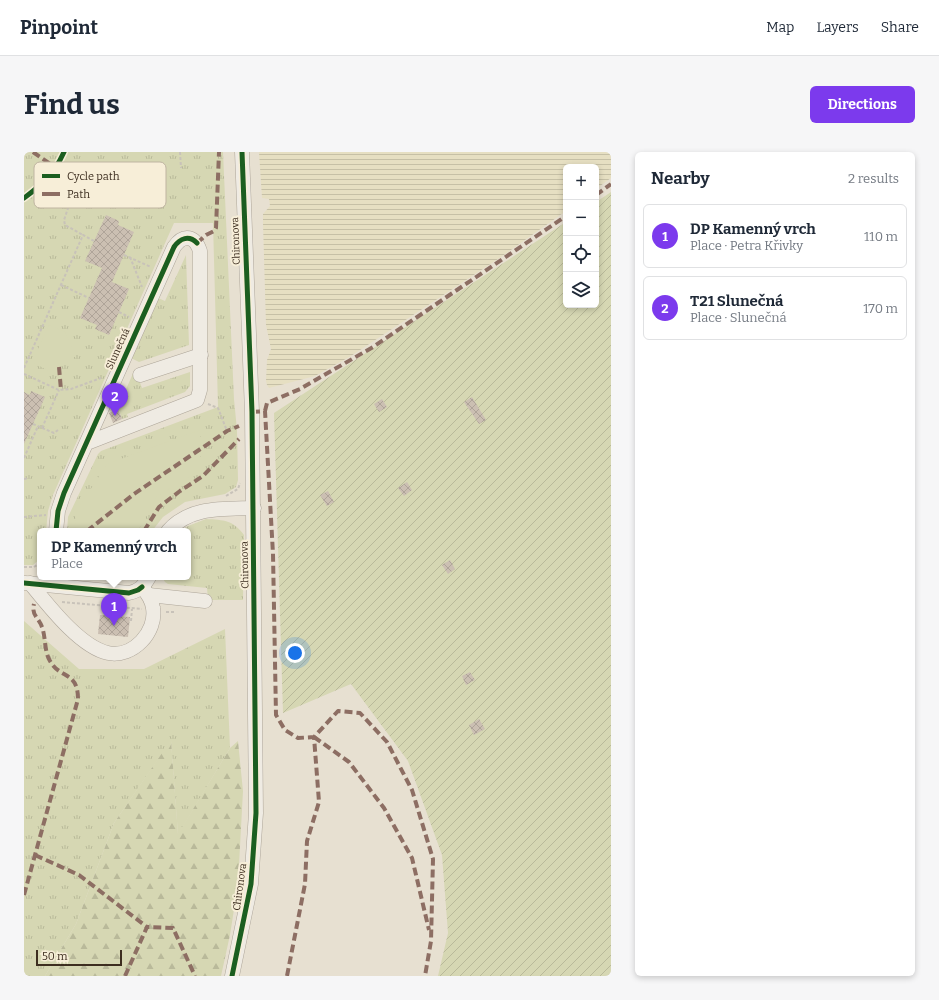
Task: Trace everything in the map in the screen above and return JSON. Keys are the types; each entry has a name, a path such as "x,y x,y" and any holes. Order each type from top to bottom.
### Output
{"street":[{"name":"Chironova","path":"232,976 251,884 256,813 252,412 242,152"},
{"name":"Slunečná","path":"56,528 60,502 174,247 178,241 186,238 193,239 197,243 200,251 201,355 200,390 197,400 87,443"},
{"path":"140,375 201,355"},
{"path":"171,528 193,513 207,510 254,508"},
{"path":"27,583 51,581 129,593 147,586 205,601"},
{"path":"27,583 82,639 95,648 109,653 128,651 138,645 146,636 152,625 154,610 147,586"}],"path":[{"path":"59,162 64,152"},
{"path":"180,152 181,168"},
{"path":"24,198 34,190"},
{"path":"68,208 64,220 65,225 94,241"},
{"path":"24,368 83,236"},
{"path":"124,255 156,269"},
{"path":"130,258 142,287"},
{"path":"61,285 89,298"},
{"path":"119,312 133,319"},
{"path":"24,374 59,390 71,389 108,376"},
{"path":"42,428 59,390"},
{"path":"218,408 227,431"},
{"path":"33,424 54,433 58,430"},
{"path":"24,458 38,426"},
{"path":"24,479 28,478"},
{"path":"223,497 238,489 240,481"},
{"path":"24,517 49,515"},
{"path":"24,568 34,567 37,565"},
{"path":"48,605 62,602 175,612"},
{"path":"131,622 132,608"}],"shaded area":[{"path":"259,152 611,152 611,178 599,187 599,164 563,164 563,213 501,257 351,356 315,376 269,388 266,381 267,360 271,349 266,325 263,214 270,206 269,199 262,198"}],"green space":[{"path":"24,152 223,152 234,399 237,430 238,480 236,487 225,494 185,502 163,517 154,528 67,528 68,517 98,454 101,451 218,407 213,223 174,223 53,495 48,511 46,528 37,528 37,562 33,565 24,565"},
{"path":"611,192 611,976 438,976 448,933 442,855 408,761 351,684 283,713 274,413 563,224 563,308 599,308 599,200"},
{"path":"186,255 189,345 139,362 131,358 158,298 165,301"},
{"path":"49,325 65,332 76,356 51,372 32,362"},
{"path":"135,369 142,388 190,372 190,386 185,392 127,414 128,417 122,419 118,407"},
{"path":"200,430 200,470 157,496 140,528 76,528 75,513 107,464"},
{"path":"206,519 218,520 228,522 236,526 244,535 243,600 208,600 207,588 168,584 165,582 164,580 191,580 191,528 185,528"},
{"path":"24,621 79,669 144,669 225,629 230,748 178,835 171,741 114,823 76,924 45,976 24,976"},
{"path":"171,740 178,834 230,748 238,741 243,791 238,884 230,935 221,976 45,976 76,924 114,823"}],"building":[{"path":"106,215 119,221 118,225 134,232 112,282 129,289 109,335 95,329 97,325 80,318 102,268 85,261"},
{"path":"31,391 45,397 24,444 24,392 30,395"},
{"path":"472,397 486,420 479,424 464,402"},
{"path":"382,399 387,407 379,412 374,404"},
{"path":"118,409 122,419 113,423 109,413"},
{"path":"407,482 412,490 404,496 398,488"},
{"path":"328,491 334,502 327,506 320,495"},
{"path":"450,560 455,569 448,574 442,565"},
{"path":"100,615 130,617 128,637 98,634"},
{"path":"470,672 475,680 466,685 462,676"},
{"path":"479,719 485,729 474,735 469,725"}],"marked path":[{"path":"33,152 47,162"},
{"path":"197,243 216,228 219,152"},
{"path":"599,193 611,184"},
{"path":"265,411 267,403 300,389 373,347 563,218"},
{"path":"59,367 61,390"},
{"path":"252,412 265,411 273,554 276,715 285,730 298,738 314,737 338,711 360,713 387,742 412,790 433,859 431,941 425,976"},
{"path":"91,528 134,494 227,431 239,426"},
{"path":"146,528 159,507 203,476 239,439"},
{"path":"24,895 78,699 77,690 72,679 54,667 48,657 42,627 34,614 34,604"},
{"path":"314,737 349,762 384,808 412,858 429,930"},
{"path":"287,976 305,884 307,841 319,802 314,737"},
{"path":"35,855 79,875 147,927"},
{"path":"125,976 147,927 173,928 195,976"}],"cycle path":[{"path":"58,162 64,152"},
{"path":"232,976 251,884 256,813 252,412 242,152"},
{"path":"24,198 34,190"},
{"path":"56,528 58,511 64,493 174,247 179,241 188,238 197,243"},
{"path":"24,583 129,593 142,587"}],"place":[{"name":"T21 Slunečná","path":"115,416"},
{"name":"DP Kamenný vrch","path":"114,626"}]}
